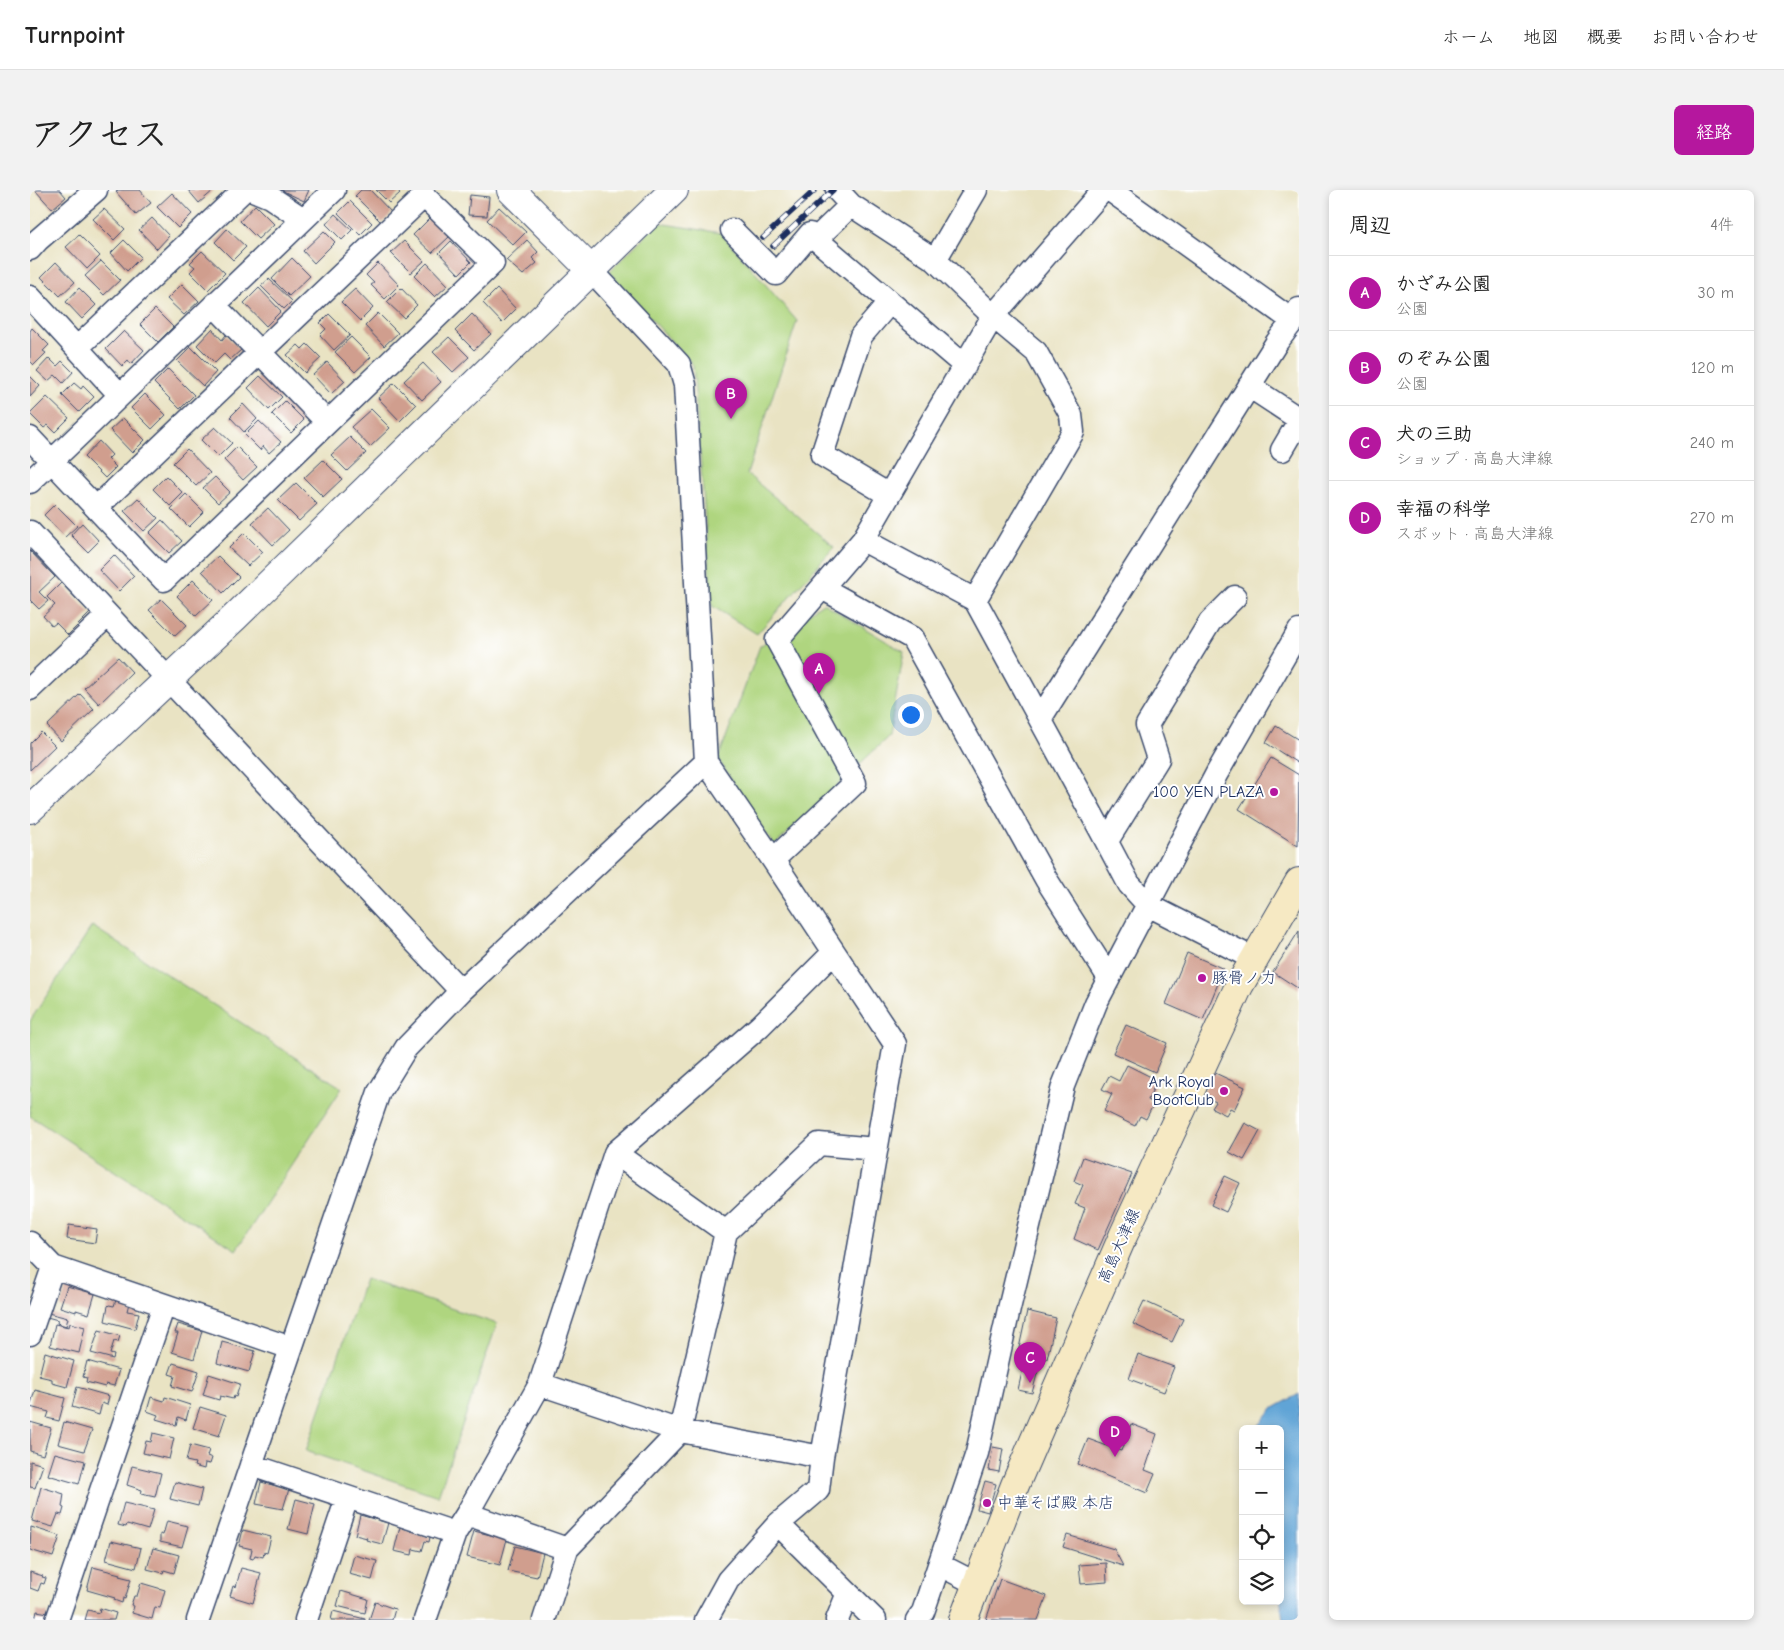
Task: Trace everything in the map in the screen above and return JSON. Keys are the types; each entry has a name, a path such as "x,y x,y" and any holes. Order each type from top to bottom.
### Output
{"main road":[{"name":"高島大津線","path":"963,1620 1015,1485 1123,1236 1239,986 1299,882"}],"street":[{"path":"30,249 96,190"},
{"path":"77,348 244,190"},
{"path":"253,190 270,197 303,219"},
{"path":"30,482 334,190"},
{"path":"511,190 591,270 680,364 685,385 706,762 895,1044 822,1457 818,1490 778,1524 728,1580 706,1620"},
{"path":"30,809 235,617 674,190"},
{"path":"935,260 976,190"},
{"path":"773,860 855,783 777,640 863,540 993,316 1103,190"},
{"path":"1040,719 1249,386 1296,315 1110,190"},
{"path":"30,438 52,461 96,508 164,580 492,263 424,196 96,508"},
{"path":"816,239 845,198 935,260 993,316 1036,352 1071,415 1073,432 975,600"},
{"path":"732,230 776,274 810,234 965,366"},
{"path":"30,297 120,395"},
{"path":"889,496 822,455 861,336 890,302"},
{"path":"214,305 327,422"},
{"path":"1249,386 1299,420 1282,450"},
{"path":"30,532 462,991"},
{"path":"863,540 975,600 1129,884 1148,905 1254,959"},
{"path":"822,588 912,638 1046,879 1109,978"},
{"path":"1107,841 1158,759 1147,725 1210,622 1235,597"},
{"path":"30,689 108,615"},
{"path":"917,1620 923,1612 940,1565 977,1453 1009,1309 1063,1086 1096,1003 1217,773 1299,631"},
{"path":"198,1620 379,1092 406,1048 462,991 706,762"},
{"path":"425,1620 455,1533 540,1384 615,1153 760,1026 834,952"},
{"path":"544,1620 567,1549 680,1431 726,1232 819,1144 876,1149"},
{"path":"615,1153 726,1232"},
{"path":"30,1243 52,1267 291,1348"},
{"path":"30,1334 52,1267"},
{"path":"57,1620 164,1305"},
{"path":"540,1384 680,1431 822,1457"},
{"path":"251,1465 455,1533"},
{"path":"306,1620 347,1498"},
{"path":"467,1514 567,1549"},
{"path":"778,1524 875,1620"},
{"path":"940,1565 977,1584"},
{"path":"837,1620 848,1592"}],"green space":[{"path":"658,223 721,233 797,321 747,474 834,547 757,634 712,606 693,365 609,272"},
{"path":"823,603 904,652 889,736 774,846 718,759 760,646"},
{"path":"92,926 342,1088 236,1250 30,1116 30,1021"},
{"path":"365,1279 497,1324 438,1496 306,1451"}],"water":[{"path":"1299,1394 1299,1620 1283,1620 1281,1605 1284,1605 1284,1425 1259,1425 1272,1409"}],"building":[{"path":"35,190 60,190 66,197 52,209"},
{"path":"118,190 140,190 151,203 136,215 116,192"},
{"path":"188,190 214,190 199,203"},
{"path":"281,190 309,190 304,201"},
{"path":"361,190 370,190 392,213 382,223 355,196"},
{"path":"376,190 397,190 400,193 389,203"},
{"path":"172,193 192,214 178,228 157,207"},
{"path":"470,195 489,197 487,216 468,215"},
{"path":"350,201 372,223 360,235 338,213"},
{"path":"255,205 274,224 258,239 240,221"},
{"path":"499,207 526,232 513,245 487,220"},
{"path":"104,209 125,229 114,240 93,219"},
{"path":"335,214 352,230 342,240 326,224"},
{"path":"152,218 169,236 157,249 139,230"},
{"path":"430,218 449,237 432,253 413,235"},
{"path":"227,229 246,247 233,260 215,242"},
{"path":"324,231 335,242 314,263 303,251"},
{"path":"79,235 100,256 87,269 66,247"},
{"path":"124,240 141,257 127,271 111,253"},
{"path":"527,240 538,252 532,258 537,263 523,275 506,260"},
{"path":"404,241 424,261 411,273 391,253"},
{"path":"451,241 471,262 459,274 439,253"},
{"path":"202,251 225,273 208,290 190,272 195,267 190,263"},
{"path":"292,258 310,276 289,296 272,279"},
{"path":"101,261 120,280 104,295 85,276"},
{"path":"56,262 75,282 60,296 41,277"},
{"path":"378,263 399,285 385,299 371,285 374,283 366,275"},
{"path":"427,263 448,285 435,297 414,276"},
{"path":"269,279 292,301 284,309 261,286"},
{"path":"182,284 199,301 184,315 167,299"},
{"path":"79,288 96,305 82,319 66,302"},
{"path":"259,288 281,311 266,326 244,303"},
{"path":"401,288 417,305 404,318 387,302"},
{"path":"355,289 373,308 360,321 341,302"},
{"path":"497,289 516,309 502,323 483,303"},
{"path":"155,309 173,327 158,342 140,324"},
{"path":"378,313 398,333 384,346 365,326"},
{"path":"329,314 350,335 334,350 320,335 326,329 320,323"},
{"path":"472,314 491,334 474,350 455,331"},
{"path":"32,328 49,345 43,351 46,353 34,365 30,361 30,331"},
{"path":"212,329 222,340 226,335 241,350 230,360 224,354 215,363 197,345"},
{"path":"124,331 144,350 131,364 128,360 122,366 106,349"},
{"path":"351,337 371,357 355,372 335,352"},
{"path":"449,337 469,357 453,372 433,352"},
{"path":"307,344 321,358 305,373 287,355 298,345 302,349"},
{"path":"191,347 216,372 203,386 177,361"},
{"path":"49,358 57,366 62,361 73,372 63,383 55,375 48,381 37,371"},
{"path":"327,362 345,381 331,394 313,375"},
{"path":"423,363 441,382 422,400 404,381"},
{"path":"168,369 194,395 180,409 154,383"},
{"path":"30,376 40,386 30,397"},
{"path":"260,376 282,397 269,410 248,388"},
{"path":"74,383 81,389 83,386 94,397 79,412 62,395"},
{"path":"394,383 416,405 400,421 378,398"},
{"path":"145,394 166,415 152,429 131,408"},
{"path":"47,397 69,418 55,432 48,425 44,428 30,414"},
{"path":"285,401 304,420 291,433 272,414"},
{"path":"243,404 257,419 244,432 230,417"},
{"path":"371,409 390,428 370,447 351,427"},
{"path":"123,418 145,440 132,453 110,430"},
{"path":"259,421 281,442 269,453 263,446 260,450 245,435"},
{"path":"215,427 232,443 218,457 201,440"},
{"path":"350,437 366,453 347,471 331,455"},
{"path":"99,441 112,455 108,459 116,467 105,478 84,457"},
{"path":"237,447 257,467 243,480 224,460"},
{"path":"187,449 210,473 196,486 173,463"},
{"path":"323,460 342,479 323,497 304,478"},
{"path":"166,476 183,493 170,506 153,489"},
{"path":"215,477 230,492 218,503 203,488"},
{"path":"296,483 317,504 299,521 278,500"},
{"path":"186,494 204,512 189,527 171,509"},
{"path":"138,498 158,518 144,531 124,511"},
{"path":"55,504 77,526 65,537 44,515"},
{"path":"268,508 289,530 273,545 252,523"},
{"path":"162,520 182,541 169,553 149,533"},
{"path":"82,523 99,541 88,552 71,535"},
{"path":"244,533 263,552 248,566 229,548"},
{"path":"30,551 55,577 39,592 48,601 39,609 30,600"},
{"path":"114,555 134,576 119,591 99,570"},
{"path":"218,556 239,577 223,593 202,571"},
{"path":"193,580 213,600 196,616 177,596"},
{"path":"61,583 90,613 68,635 56,623 52,626 43,616 55,605 47,597"},
{"path":"161,599 187,625 175,636 149,610"},
{"path":"118,657 132,672 99,704 84,688"},
{"path":"80,694 94,709 61,741 47,726"},
{"path":"1276,726 1299,740 1299,764 1266,743"},
{"path":"41,732 55,746 30,770 30,743"},
{"name":"100 YEN PLAZA","path":"1271,758 1299,775 1298,846 1239,809"},
{"path":"1299,931 1299,989 1273,972"},
{"path":"1187,953 1224,969 1203,1020 1166,1004"},
{"path":"1126,1025 1167,1043 1155,1072 1113,1053"},
{"path":"1127,1065 1157,1080 1148,1100 1154,1103 1146,1119 1140,1116 1135,1126 1104,1111 1112,1094 1102,1089 1109,1076 1119,1081"},
{"name":"Ark Royal BootClub","path":"1213,1072 1245,1087 1234,1110 1230,1108 1226,1115 1212,1108 1216,1102 1202,1095"},
{"path":"1245,1123 1260,1131 1244,1160 1229,1152"},
{"path":"1083,1157 1132,1174 1098,1250 1074,1239 1085,1208 1075,1204 1083,1185 1074,1181"},
{"path":"1225,1176 1240,1183 1226,1212 1211,1205"},
{"path":"69,1225 97,1229 95,1243 67,1239"},
{"path":"67,1286 95,1294 89,1314 60,1307"},
{"path":"116,1300 129,1303 127,1311 139,1313 135,1329 105,1321 108,1306 114,1306"},
{"path":"1144,1301 1183,1319 1172,1342 1133,1324"},
{"path":"1027,1311 1056,1318 1047,1359 1018,1353"},
{"path":"48,1313 68,1318 66,1326 57,1323 58,1320 47,1317"},
{"path":"70,1323 85,1327 79,1353 50,1346 55,1324 69,1327"},
{"path":"178,1324 202,1331 194,1359 172,1352 178,1333 175,1333"},
{"path":"99,1330 120,1336 118,1342 114,1341 110,1354 114,1355 113,1359 91,1353"},
{"path":"222,1342 255,1351 249,1372 217,1363"},
{"path":"45,1352 74,1361 67,1387 52,1383 52,1379 39,1376"},
{"path":"1138,1354 1174,1367 1164,1392 1129,1379"},
{"path":"87,1361 119,1370 114,1386 106,1384 105,1387 86,1382 87,1378 83,1377"},
{"path":"173,1363 199,1371 192,1392 172,1386 175,1376 169,1374"},
{"path":"1024,1363 1039,1367 1032,1393 1018,1390"},
{"path":"209,1374 240,1384 236,1397 234,1396 233,1399 220,1396 219,1400 203,1395"},
{"path":"77,1387 109,1396 107,1405 102,1403 99,1415 72,1407"},
{"path":"35,1390 65,1398 59,1421 47,1418 49,1412 30,1407"},
{"path":"151,1397 164,1401 165,1397 190,1405 186,1420 178,1417 176,1425 156,1419 158,1415 147,1411"},
{"path":"200,1407 226,1415 219,1436 193,1428"},
{"path":"30,1422 51,1428 43,1455 30,1451"},
{"path":"64,1422 92,1430 84,1451 58,1444"},
{"path":"1131,1424 1157,1434 1145,1470 1155,1474 1147,1493 1078,1464 1088,1439 1121,1451"},
{"path":"153,1433 174,1438 169,1459 143,1453 146,1441 151,1442"},
{"path":"190,1445 209,1450 207,1456 212,1458 210,1464 205,1463 204,1469 194,1466 195,1463 186,1461"},
{"path":"993,1447 1003,1449 999,1472 989,1470"},
{"path":"55,1453 85,1461 79,1484 48,1475"},
{"path":"30,1461 43,1465 35,1488 30,1487"},
{"path":"132,1466 161,1473 155,1497 141,1494 142,1490 127,1485"},
{"path":"985,1481 996,1484 988,1512 977,1509"},
{"path":"175,1482 202,1489 198,1506 170,1499"},
{"path":"261,1482 289,1489 283,1509 256,1504"},
{"path":"41,1487 64,1494 62,1515 58,1514 53,1527 32,1521"},
{"path":"296,1499 315,1504 308,1534 288,1529"},
{"path":"124,1503 154,1510 148,1530 127,1524 126,1527 118,1525"},
{"path":"360,1515 388,1523 382,1544 355,1535"},
{"path":"167,1521 188,1526 182,1547 160,1542 160,1534 163,1535"},
{"path":"31,1527 60,1536 53,1557 30,1550"},
{"path":"400,1527 430,1537 429,1542 425,1541 422,1551 413,1549 412,1555 394,1551"},
{"path":"243,1530 271,1537 267,1553 264,1552 263,1557 255,1555 253,1559 250,1558 252,1549 239,1546"},
{"path":"474,1531 507,1539 500,1565 467,1557"},
{"path":"1067,1535 1114,1549 1123,1566 1063,1547"},
{"path":"111,1541 141,1548 136,1568 106,1560"},
{"path":"515,1546 543,1553 537,1577 508,1571"},
{"path":"153,1548 179,1555 174,1573 164,1570 163,1573 147,1569"},
{"path":"354,1555 377,1561 372,1580 349,1574"},
{"path":"1106,1563 1107,1582 1081,1584 1079,1565"},
{"path":"93,1567 131,1579 122,1603 114,1600 115,1598 87,1590"},
{"path":"241,1568 261,1573 253,1603 230,1596 233,1586 236,1587"},
{"path":"30,1572 46,1578 44,1584 41,1583 38,1591 30,1588"},
{"path":"1000,1579 1047,1596 1038,1620 986,1620"},
{"path":"141,1583 165,1590 160,1608 155,1607 152,1619 132,1613 134,1606 131,1605 134,1596 137,1596"},
{"path":"341,1591 368,1599 365,1613 337,1606"},
{"path":"375,1602 395,1609 392,1620 369,1620"},
{"path":"100,1608 116,1613 114,1620 85,1620 88,1610 99,1613"},
{"path":"37,1611 48,1613 46,1620 35,1620"},
{"path":"333,1611 365,1619 365,1620 331,1620"}],"railway":[{"path":"763,238 815,190"},
{"path":"773,246 833,190"}],"place":[{"name":"のぞみ公園","path":"731,419"},
{"name":"かざみ公園","path":"819,694"},
{"name":"100 YEN PLAZA","path":"1274,792"},
{"name":"豚骨ノ力","path":"1202,978"},
{"name":"Ark Royal BootClub","path":"1224,1091"},
{"name":"犬の三助","path":"1030,1383"},
{"name":"幸福の科学","path":"1115,1457"},
{"name":"中華そば殿 本店","path":"987,1503"}]}
